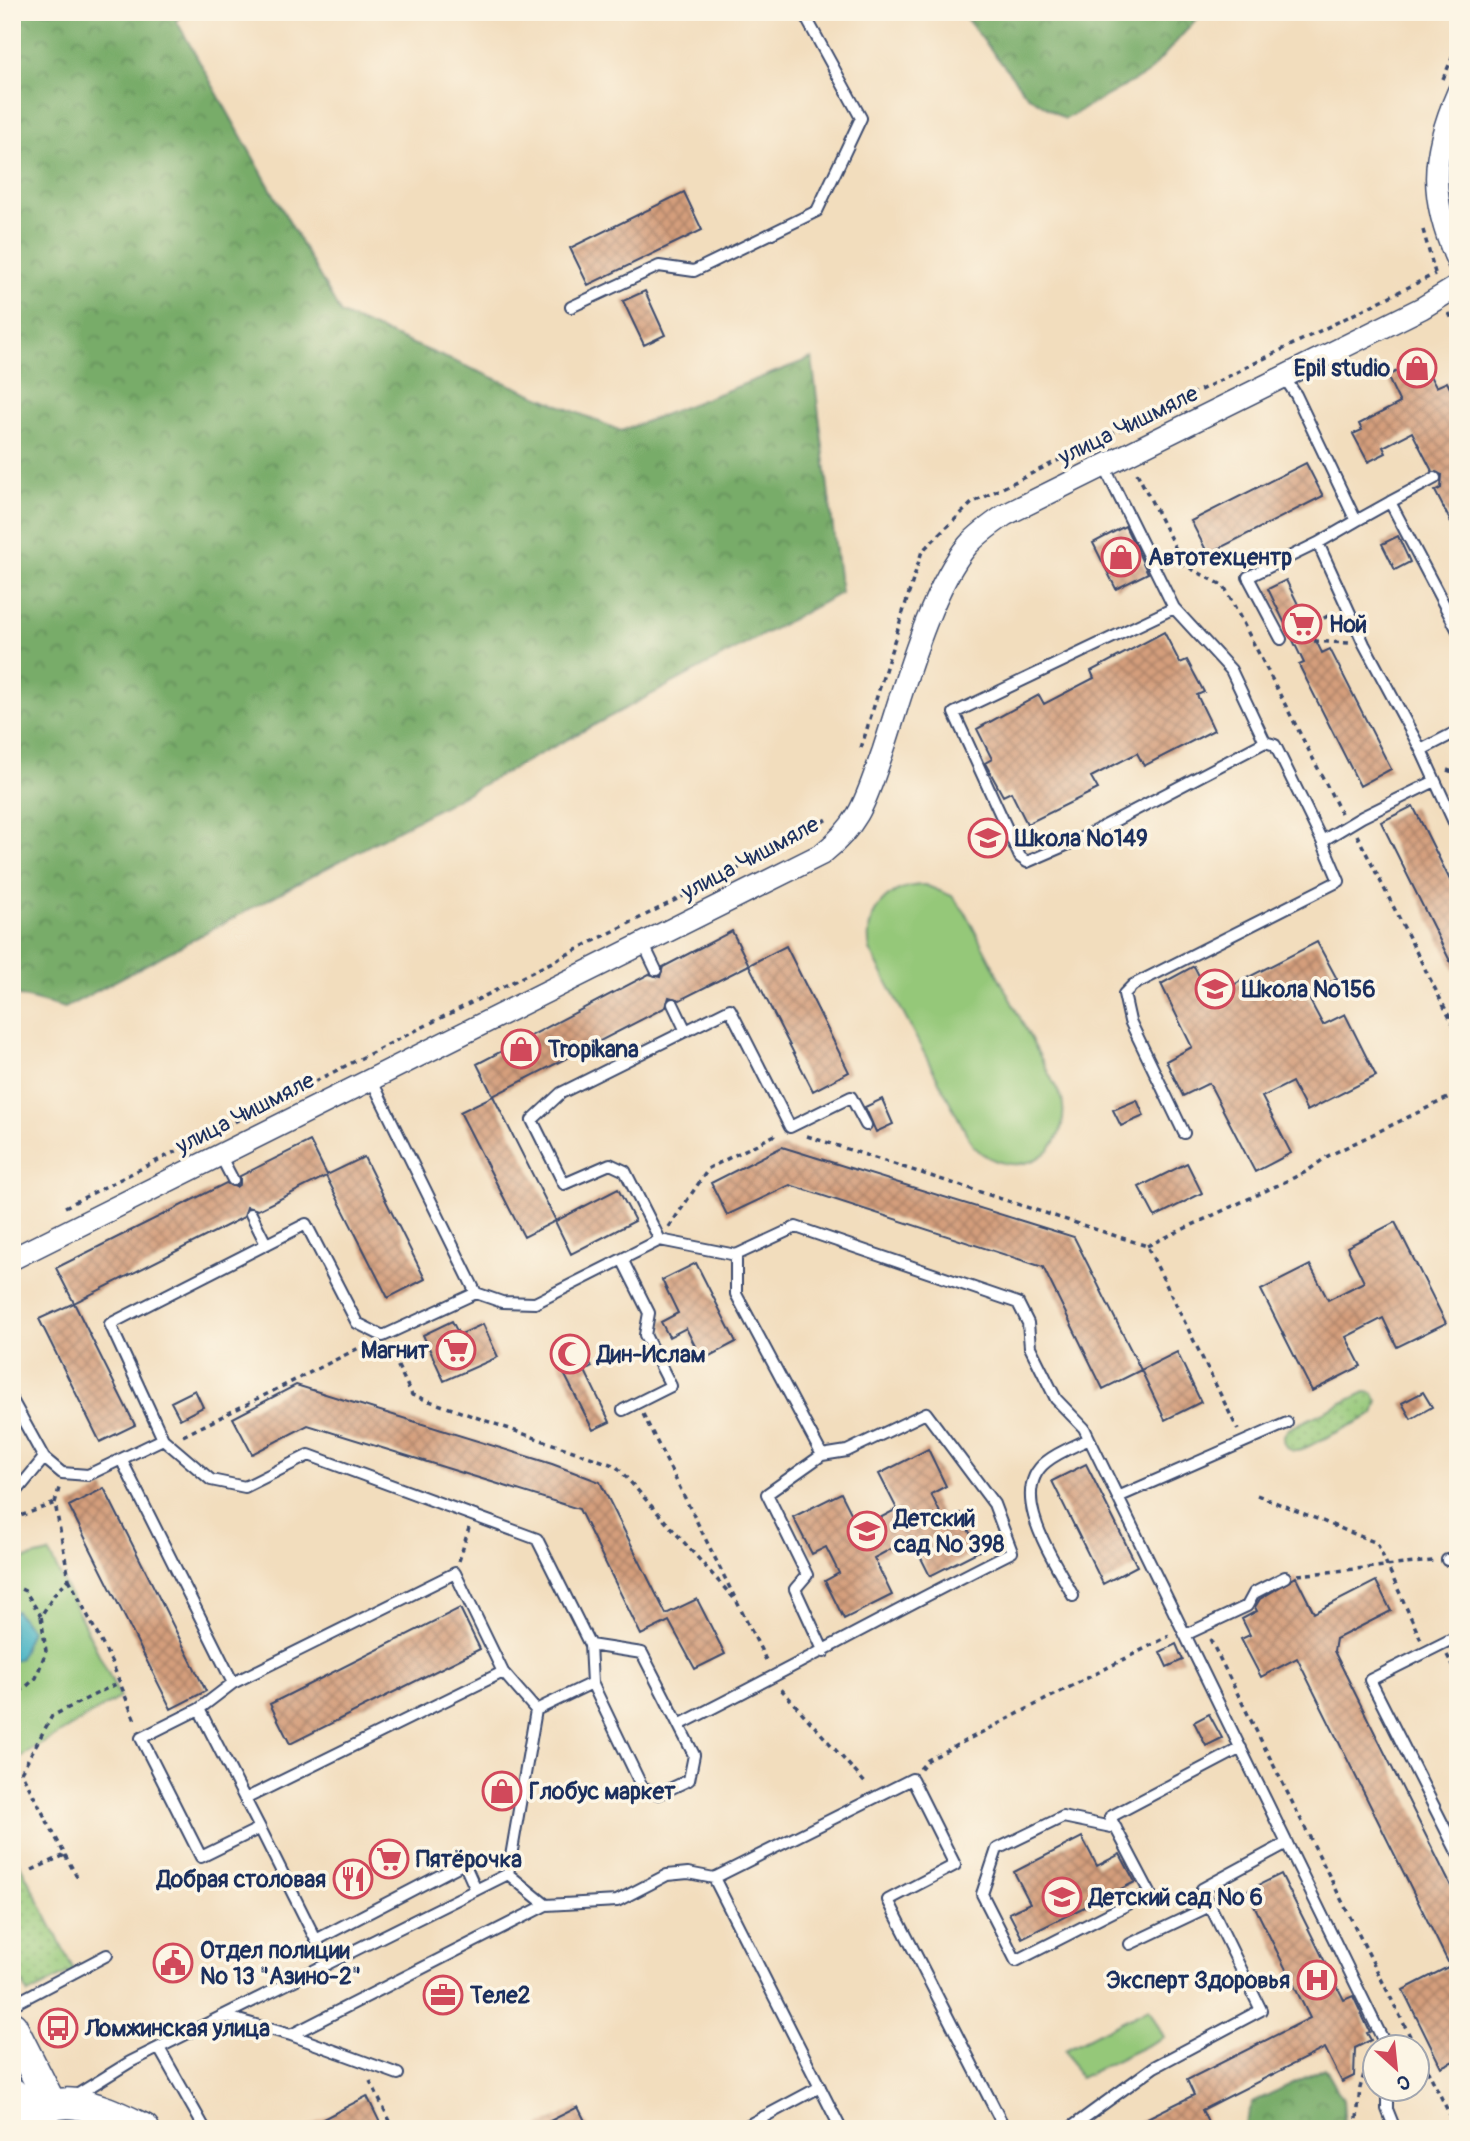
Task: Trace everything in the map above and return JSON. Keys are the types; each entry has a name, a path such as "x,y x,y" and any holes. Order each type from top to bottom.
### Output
{"main road":[{"path":"12,2027 59,2104"},
{"path":"12,2093 22,2124 59,2104 99,2107 144,2129"}],"street":[{"path":"1457,95 1443,124 1435,186 1448,242 1458,263"},
{"name":"улица Чишмяле","path":"12,1259 822,854 844,836 861,813 919,648 949,573 967,547 983,531 1005,515 1422,308 1458,286"}],"lane":[{"path":"571,307 659,266 694,271 817,211 861,118 803,12"},
{"path":"1284,377 1297,395 1356,521"},
{"path":"1104,466 1174,608 1231,670 1265,742"},
{"path":"1281,639 1248,577 1318,543 1435,478"},
{"path":"1390,502 1458,631"},
{"path":"1318,543 1364,643 1421,750 1433,782 1458,831"},
{"path":"1174,608 954,713 1020,857 1027,862 1078,839 1265,742 1275,745 1339,881 1133,985 1124,994 1130,1021 1184,1133"},
{"path":"1421,750 1458,731"},
{"path":"1322,841 1347,825 1433,782"},
{"path":"643,943 656,971"},
{"path":"673,1004 686,1031"},
{"path":"660,1240 625,1171 610,1164 565,1184 533,1120 561,1093 730,1009 790,1127 851,1097 866,1125"},
{"path":"371,1079 477,1293 502,1302 535,1303 660,1240 736,1255 796,1227 1018,1303 1028,1323 1030,1347 1056,1399 1084,1428 1379,2032"},
{"path":"220,1155 233,1180"},
{"path":"251,1214 266,1244"},
{"path":"477,1293 383,1336 357,1323 306,1224 110,1324 166,1441 211,1480 245,1487 309,1455 537,1539 590,1645 592,1683 642,1787 659,1794 689,1780 694,1755 642,1653 590,1645"},
{"path":"736,1255 736,1294 822,1455"},
{"path":"622,1259 649,1313 645,1335 671,1387 623,1410"},
{"path":"12,1400 44,1458 62,1473 88,1475 166,1441"},
{"path":"679,1726 824,1652 918,1599 1012,1552 994,1504 926,1413 847,1451 822,1455 767,1494 807,1575 795,1589 824,1652"},
{"path":"1118,1497 1287,1423"},
{"path":"1073,1596 1040,1530 1028,1495 1036,1472 1046,1462 1089,1439"},
{"path":"12,1497 44,1458"},
{"path":"121,1459 233,1682"},
{"path":"260,1828 201,1857 141,1738 199,1709 233,1682 455,1573 503,1672 536,1710"},
{"path":"1184,1632 1247,1606 1254,1592 1285,1577"},
{"path":"1458,1636 1370,1680 1458,1854"},
{"path":"245,1799 503,1672"},
{"path":"536,1710 592,1683"},
{"path":"199,1709 328,1964"},
{"path":"508,1874 536,1710"},
{"path":"1116,1828 1063,1817 997,1849 982,1894 1016,1961 1150,1893 1116,1828 1110,1817 1241,1748"},
{"path":"291,2035 546,1905 617,1901 667,1875 688,1873 714,1878 912,1779 955,1865 888,1900 1005,2129"},
{"path":"1069,2129 1154,2067 1261,2010 1202,1889 1287,1843"},
{"path":"316,1940 464,1863 476,1890"},
{"path":"59,2104 159,2048 508,1874"},
{"path":"508,1874 546,1905"},
{"path":"714,1878 841,2129"},
{"path":"1130,1944 1210,1906"},
{"path":"12,2005 107,1955"},
{"path":"224,2016 291,2035 398,2074"},
{"path":"159,2048 205,2129"},
{"path":"741,2129 820,2087"},
{"path":"1387,2102 1395,2129"}],"path":[{"path":"858,758 922,551 971,503 1435,274"},
{"path":"1137,473 1184,565 1224,586 1347,825 1355,830 1458,1034"},
{"path":"1315,623 1348,606"},
{"path":"1281,639 1364,643"},
{"path":"61,1210 759,858 831,817"},
{"path":"660,1240 709,1168 790,1127 802,1135 1147,1246 1229,1206 1246,1202 1328,1156 1458,1093"},
{"path":"1147,1246 1243,1441"},
{"path":"166,1441 383,1336 412,1395 616,1466 738,1603"},
{"path":"637,1403 785,1697 877,1796"},
{"path":"62,1473 55,1503 69,1579 120,1682 141,1738"},
{"path":"1257,1495 1377,1543 1426,1652"},
{"path":"12,1518 55,1503"},
{"path":"455,1573 473,1515"},
{"path":"1285,1577 1452,1559"},
{"path":"41,1616 56,1592 69,1579"},
{"path":"12,1585 24,1591 41,1616 47,1651 36,1678 12,1699"},
{"path":"1204,1626 1407,2032"},
{"path":"912,1779 928,1760 1184,1632"},
{"path":"1442,1644 1458,1675"},
{"path":"77,1877 21,1772 52,1716 120,1682"},
{"path":"32,1870 65,1855"},
{"path":"358,2058 394,2129"},
{"path":"1432,2080 1451,2117"},
{"path":"1356,2129 1362,2081"}],"green space":[{"path":"12,12 191,12 176,20 341,314 621,431 812,358 841,593 65,1008 12,994"},
{"path":"961,12 1203,12 1148,73 1065,119 1027,95"},
{"path":"925,885 952,896 965,912 1062,1099 1063,1119 1058,1136 1049,1149 1037,1158 1022,1163 1006,1163 989,1158 973,1146 870,950 870,924 881,904 899,890"},
{"path":"1365,1392 1372,1393 1378,1401 1374,1414 1301,1450 1294,1451 1286,1447 1283,1437 1288,1429"},
{"path":"49,1553 120,1697 12,1762 12,1562"},
{"path":"12,1848 74,1970 28,1994 12,1962"},
{"path":"1149,2008 1164,2037 1080,2078 1065,2050"},
{"path":"1325,2068 1343,2100 1345,2129 1243,2129 1253,2102"}],"water":[{"path":"16,1611 31,1630 20,1658 12,1661 12,1612"}],"building":[{"path":"684,192 702,230 588,285 570,248"},
{"path":"645,291 665,335 644,345 623,301"},
{"path":"1421,359 1436,387 1447,382 1458,404 1458,536 1435,491 1441,488 1442,475 1432,471 1412,432 1383,447 1386,453 1368,462 1353,434 1362,430 1359,424 1400,403 1387,376"},
{"path":"1306,463 1323,496 1208,554 1191,521"},
{"name":"Автотехцентр","path":"1125,526 1148,573 1116,589 1093,543"},
{"path":"1398,536 1410,562 1395,570 1382,544"},
{"path":"1286,580 1322,653 1330,649 1391,769 1360,786 1299,665 1304,663 1268,589"},
{"path":"1164,632 1180,663 1187,660 1204,692 1197,695 1214,730 1144,766 1137,753 1091,777 1098,789 1027,824 1011,792 1003,796 985,763 992,759 977,729 1039,695 1044,704 1094,678 1091,671"},
{"path":"1413,806 1458,896 1458,977 1381,822"},
{"path":"732,931 749,965 680,1000 669,997 666,1007 493,1096 477,1064 649,974 660,977 663,967"},
{"path":"1317,942 1337,979 1307,995 1323,1025 1345,1014 1376,1076 1307,1111 1292,1082 1262,1097 1291,1153 1255,1172 1209,1083 1183,1096 1166,1061 1192,1047 1161,984 1194,966 1210,997"},
{"path":"786,946 849,1072 813,1091 749,965"},
{"path":"493,1096 556,1221 618,1189 635,1221 571,1254 555,1221 524,1237 460,1112"},
{"path":"882,1099 893,1124 876,1132 865,1107"},
{"path":"1137,1100 1144,1116 1121,1126 1113,1110"},
{"path":"310,1141 327,1175 364,1157 425,1279 388,1298 326,1176 258,1210 247,1207 244,1217 74,1303 56,1268 226,1183 236,1187 240,1184 240,1176"},
{"path":"782,1147 1074,1237 1141,1370 1103,1389 1043,1267 790,1185 727,1215 711,1183"},
{"path":"1187,1163 1202,1193 1155,1217 1139,1187"},
{"path":"1395,1222 1446,1323 1397,1347 1383,1318 1346,1337 1361,1366 1312,1391 1261,1290 1310,1265 1328,1300 1364,1282 1347,1247"},
{"path":"696,1263 736,1342 702,1360 686,1328 669,1337 661,1322 678,1313 662,1280"},
{"path":"74,1303 135,1425 100,1442 39,1319"},
{"path":"452,1321 459,1335 483,1324 498,1357 444,1381 423,1335"},
{"path":"580,1344 592,1367 585,1371 610,1422 593,1430 555,1356"},
{"path":"1177,1352 1201,1402 1165,1420 1141,1370"},
{"path":"296,1385 552,1464 600,1482 666,1614 697,1599 725,1654 695,1669 669,1621 641,1635 579,1509 308,1425 252,1454 233,1418"},
{"path":"195,1390 203,1407 180,1419 171,1402"},
{"path":"1423,1392 1432,1407 1411,1419 1402,1403"},
{"path":"928,1449 946,1486 931,1494 944,1521 960,1513 979,1551 930,1576 911,1538 874,1558 892,1595 844,1619 825,1581 839,1573 826,1547 812,1554 793,1517 841,1493 859,1529 897,1509 879,1474"},
{"path":"1086,1464 1137,1566 1103,1584 1052,1481"},
{"path":"104,1488 206,1691 171,1709 69,1506"},
{"path":"1296,1577 1314,1613 1376,1581 1391,1611 1336,1639 1334,1651 1458,1900 1458,2059 1441,2067 1432,2049 1432,2032 1424,2032 1403,1990 1450,1966 1297,1658 1261,1677 1241,1639 1250,1635 1242,1619 1257,1611 1255,1607 1260,1599"},
{"path":"460,1608 480,1649 290,1744 270,1704"},
{"path":"1176,1644 1183,1660 1167,1667 1160,1652"},
{"path":"1209,1714 1222,1738 1206,1746 1194,1722"},
{"path":"1082,1837 1097,1866 1120,1854 1135,1882 1022,1938 1009,1913 1030,1903 1014,1872"},
{"path":"1281,1874 1344,2000 1353,1996 1370,2032 1362,2032 1362,2044 1355,2048 1354,2076 1342,2082 1325,2048 1202,2110 1211,2129 1125,2129 1194,2095 1187,2080 1310,2018 1247,1891"},
{"path":"367,2096 383,2129 304,2129"},
{"path":"578,2107 589,2129 534,2129"}],"place":[{"name":"Epil studio","path":"1417,368"},
{"name":"Автотехцентр","path":"1121,557"},
{"name":"Ной","path":"1302,624"},
{"name":"Школа №149","path":"988,838"},
{"name":"Школа №156","path":"1215,989"},
{"name":"Tropikana","path":"521,1049"},
{"name":"Магнит","path":"456,1350"},
{"name":"Дин-Ислам","path":"570,1354"},
{"name":"Детский сад № 398","path":"867,1531"},
{"name":"Глобус маркет","path":"502,1791"},
{"name":"Пятёрочка","path":"389,1859"},
{"name":"Добрая столовая","path":"353,1879"},
{"name":"Детский сад № 6","path":"1062,1897"},
{"name":"Отдел полиции № 13 \"Азино-2\"","path":"173,1963"},
{"name":"Эксперт Здоровья","path":"1317,1980"},
{"name":"Теле2","path":"443,1995"},
{"name":"Ломжинская улица","path":"58,2028"}]}
